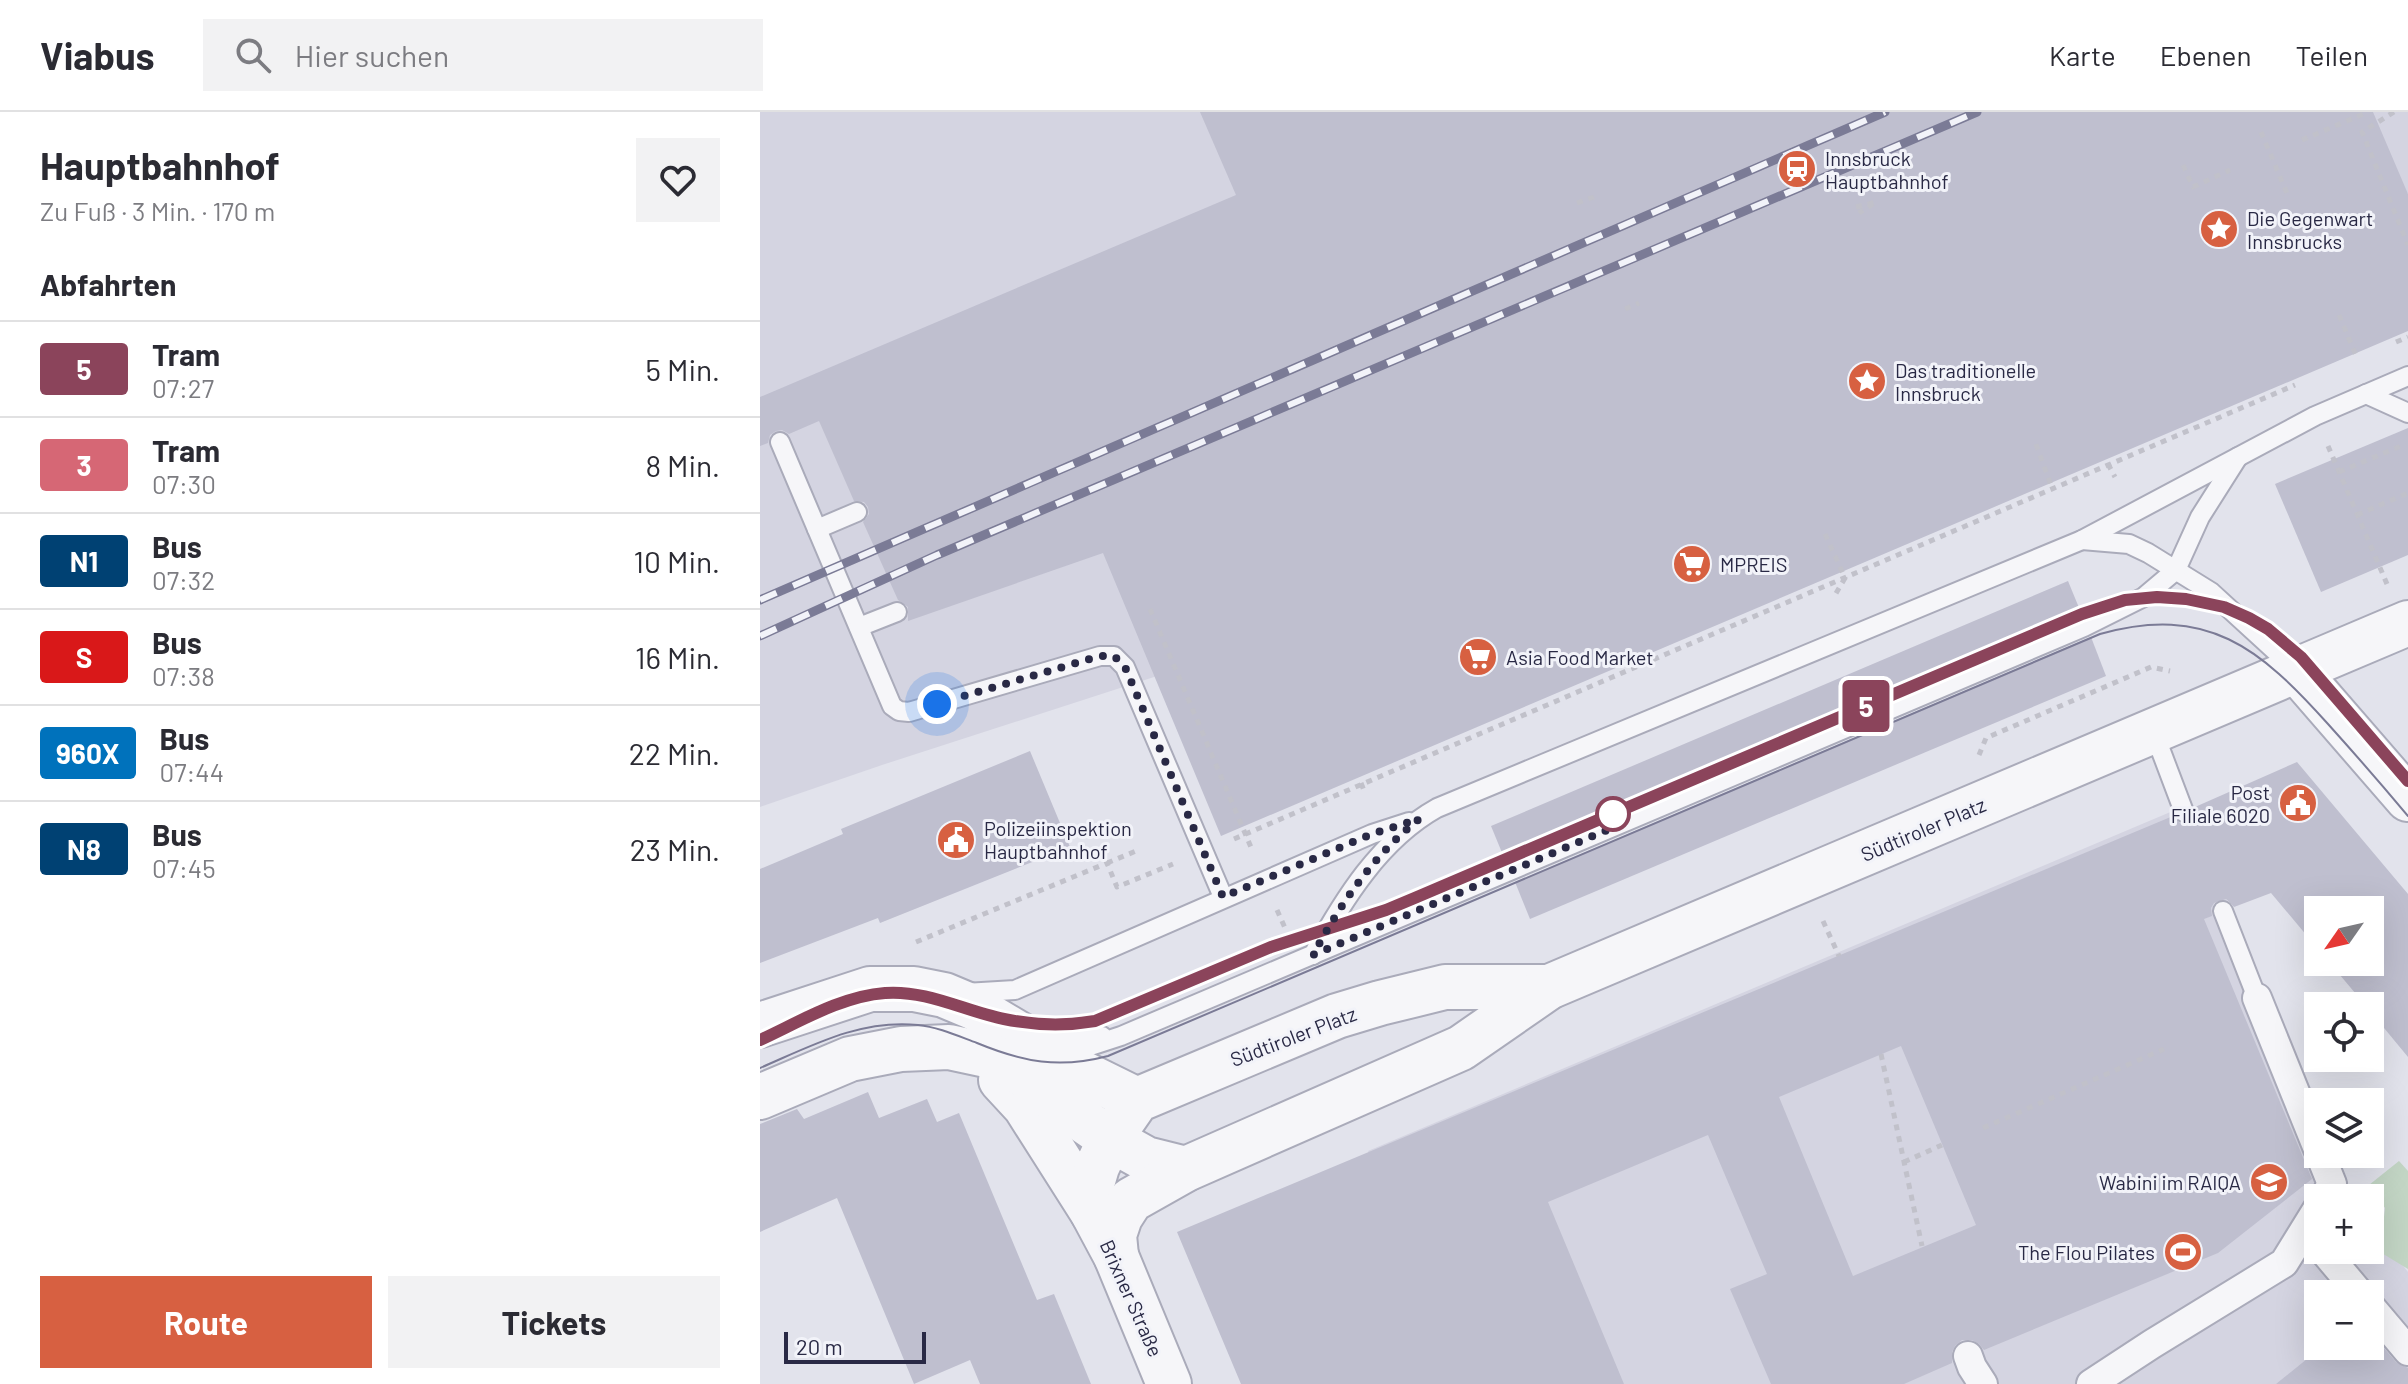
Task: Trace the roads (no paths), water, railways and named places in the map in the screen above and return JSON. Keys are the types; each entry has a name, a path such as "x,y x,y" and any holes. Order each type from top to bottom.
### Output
{"street":[{"name":"Südtiroler Platz","path":"1116,1256 1114,1235 1120,1217 1131,1200 1186,1169 1461,1048 1549,987 2406,624"},
{"path":"2296,670 2408,799"},
{"name":"Südtiroler Platz","path":"1137,1100 1337,1016 1380,1003 1445,987 1549,987"},
{"path":"760,1025 870,989 914,989 944,995 975,1008 1048,1063 1110,1139 1146,1159 1186,1169"},
{"path":"2257,998 2304,1115"},
{"path":"949,1047 981,1063 1004,1082 1025,1106 1093,1213"},
{"path":"760,1097 863,1056 901,1049 949,1047 991,1056 1016,1068 1048,1063 1137,1100 1110,1139 1092,1184 1093,1213"},
{"name":"Brixner Straße","path":"1093,1213 1116,1256 1169,1384"},
{"path":"2091,1384 2284,1263 2304,1244"},
{"path":"2384,1323 2408,1351"},
{"path":"1968,1356 1983,1384"}],"lane":[{"path":"1313,955 1337,910 1383,853 1419,819 1437,808 2082,540 2315,416 2408,376"},
{"path":"2366,394 2408,413"},
{"path":"780,442 892,706 909,712 1100,656 1114,656 1125,667 1223,897"},
{"path":"1048,1063 1121,1036 1313,955 2084,627 2144,597 2176,570 2200,517 2238,457"},
{"path":"817,529 857,512"},
{"path":"2082,540 2129,544 2176,570 2211,592 2296,670"},
{"path":"859,627 897,612"},
{"path":"2153,730 2184,812"},
{"path":"944,995 1015,990 1223,897 1372,834 1419,819"},
{"path":"2223,911 2257,998"},
{"path":"1093,1213 1056,1132 1048,1063 1064,1036 1121,1036"},
{"path":"1048,1063 1121,1036"}],"tram line":[{"path":"760,1040 837,1004 885,993 922,995 1023,1022 1067,1024 1095,1021 1271,947 1386,910 2082,614 2125,600 2157,597 2186,599 2224,607 2268,629 2301,657 2408,781"},
{"name":"5","path":"760,1040 841,1004 886,993 931,997 1004,1019 1025,1022 1074,1024 1095,1021 1271,947 1386,910 2082,614 2136,598 2171,597 2224,607 2268,629 2311,667 2408,781"},
{"path":"760,1068 836,1036 897,1024 933,1028 1010,1055 1041,1062 1073,1062 1108,1056 2100,634 2138,626 2171,625 2201,629 2229,639 2254,654 2303,697 2408,816"}],"railway":[{"path":"760,600 1885,112"},
{"path":"760,636 937,555 1977,112"}],"place":[{"name":"Innsbruck Hauptbahnhof","path":"1797,169"},
{"name":"Die Gegenwart Innsbrucks","path":"2219,229"},
{"name":"Das traditionelle Innsbruck","path":"1867,381"},
{"name":"MPREIS","path":"1692,564"},
{"name":"Asia Food Market","path":"1478,657"},
{"name":"Post Filiale 6020","path":"2298,803"},
{"name":"Polizeiinspektion Hauptbahnhof","path":"956,840"},
{"name":"Wabini im RAIQA","path":"2269,1182"},
{"name":"The Flou Pilates","path":"2183,1252"}]}
